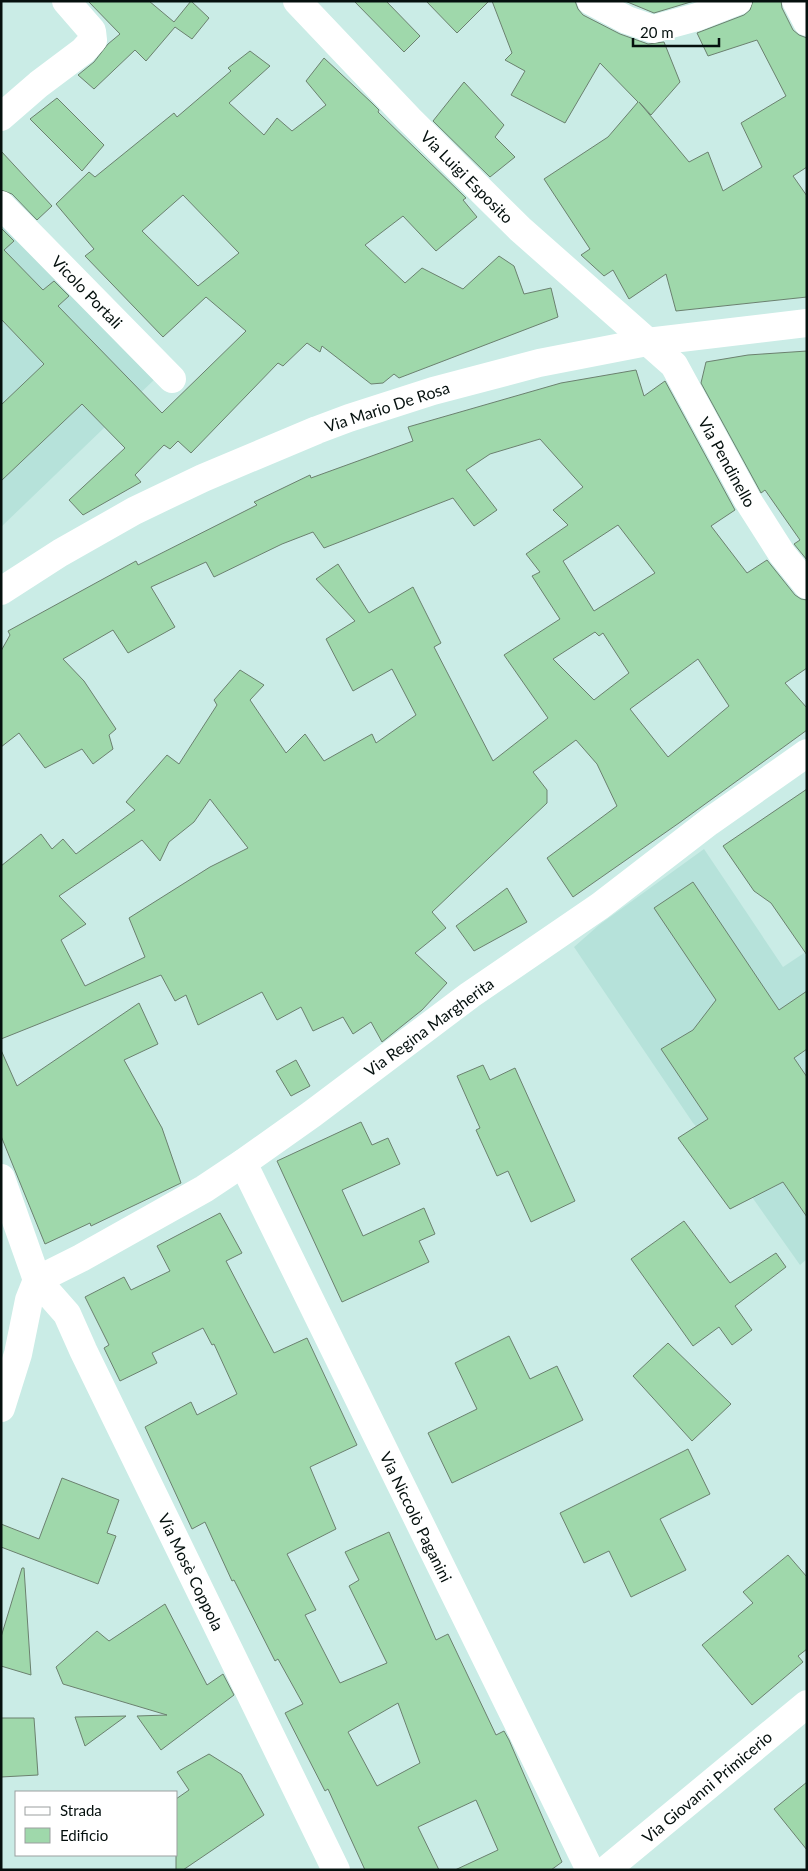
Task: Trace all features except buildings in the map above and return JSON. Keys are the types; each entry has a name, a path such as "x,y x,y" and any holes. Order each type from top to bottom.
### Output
{"street":[{"path":"1,117 39,84 83,51 92,40 92,31 66,1"},
{"name":"Via Luigi Esposito","path":"297,1 409,119 520,229 647,342"},
{"path":"591,1 627,20 653,29 697,18 738,1"},
{"path":"796,1 807,22"},
{"name":"Vicolo Portali","path":"1,205 172,379"},
{"name":"Via Mario De Rosa","path":"1,591 60,553 134,511 203,478 317,430 433,391 539,363 647,342 807,322"},
{"name":"Via Pendinello","path":"647,342 674,365 747,499 782,554 807,585"},
{"name":"Via Regina Margherita","path":"37,1280 188,1199 243,1163 312,1114 470,995 600,906 709,822 807,753"},
{"name":"Via Niccolò Paganini","path":"243,1163 590,1870"},
{"path":"1,1178 37,1280 29,1300 18,1354 1,1408"},
{"name":"Via Mosè Coppola","path":"37,1280 68,1314 87,1359 336,1870"},
{"name":"Via Giovanni Primicerio","path":"606,1870 807,1704"}],"shaded area":[{"path":"1,213 158,376 1,527"},
{"path":"704,849 783,967 807,951 807,1259 800,1265 718,1149 693,1123 574,947 599,925"}]}
